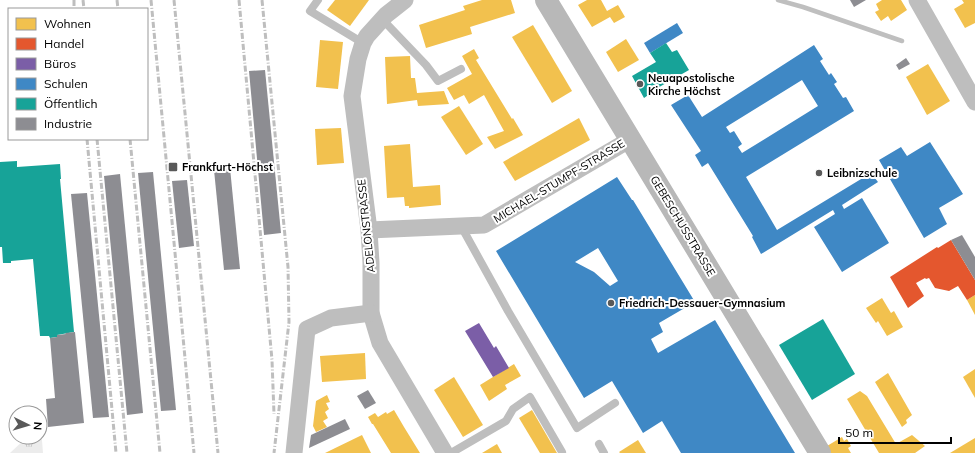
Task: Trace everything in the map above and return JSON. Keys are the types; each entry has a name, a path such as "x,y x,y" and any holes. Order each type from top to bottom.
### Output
{"street":[{"name":"ADELONSTRASSE","path":"405,0 382,19 367,36 363,43 358,59 352,96 369,230 371,263 371,313 380,343 445,453"},
{"name":"GEBESCHUSSTRASSE","path":"546,0 820,453"},
{"path":"917,0 975,102"},
{"name":"MICHAEL-STUMPF-STRASSE","path":"369,230 484,225 631,139"},
{"path":"294,453 307,328 331,318 371,313"}],"lane":[{"path":"318,0 310,11 363,43"},
{"path":"382,19 426,65 438,81 461,69"},
{"path":"461,226 508,311 577,428 615,403"},
{"path":"451,453 506,422 513,409 530,397 562,452"},
{"path":"599,444 604,453"}],"green space":[{"path":"18,445 42,445 43,453 10,453"}],"building: Wohnen":[{"path":"335,0 369,0 350,26 327,10"},
{"path":"482,0 511,0 515,13 470,27 472,34 426,48 419,25 465,10 463,6"},
{"path":"587,0 601,0 607,11 618,5 625,17 614,23 610,17 592,27 578,5"},
{"path":"882,0 901,0 907,10 891,21 888,16 881,21 875,12 879,10 876,4"},
{"path":"962,0 975,0 975,23 965,28 954,9 964,3"},
{"path":"533,25 572,91 552,103 512,37"},
{"path":"626,39 639,60 618,72 606,52"},
{"path":"320,40 343,42 338,89 316,87"},
{"path":"474,49 479,58 476,60 523,135 495,149 487,137 504,131 484,95 469,104 464,95 454,100 447,88 472,74 462,56"},
{"path":"410,56 411,78 415,78 417,93 444,91 449,104 418,106 417,100 387,104 385,57"},
{"path":"928,64 950,101 927,115 906,77"},
{"path":"459,106 483,144 466,155 441,117"},
{"path":"579,118 590,140 515,181 503,162"},
{"path":"341,128 344,163 317,165 315,129"},
{"path":"410,144 413,187 440,185 441,205 409,208 409,206 405,206 404,197 387,198 384,146"},
{"path":"975,295 975,315 967,300"},
{"path":"882,298 891,313 894,311 903,327 887,336 878,321 876,323 866,308"},
{"path":"365,353 366,379 322,382 320,356"},
{"path":"514,364 521,376 505,385 507,389 489,401 480,385"},
{"path":"975,369 975,398 963,377"},
{"path":"888,373 912,415 906,420 907,423 902,427 875,382"},
{"path":"454,377 483,425 463,437 434,390"},
{"path":"860,391 867,396 896,444 912,435 925,446 915,453 879,453 847,399"},
{"path":"327,395 330,402 326,403 329,409 325,412 328,418 323,421 327,427 316,432 313,426 316,401"},
{"path":"394,410 420,453 391,453 368,417 375,413 378,417 386,412 387,414"},
{"path":"532,410 557,453 540,453 519,418"},
{"path":"362,435 371,453 325,453"},
{"path":"842,437 844,441 847,439 851,446 848,448 851,453 831,453 827,446"},
{"path":"975,438 975,453 950,453"},
{"path":"638,440 646,453 619,452"},
{"path":"497,444 502,453 482,453"}],"building: Handel":[{"path":"951,240 975,280 975,295 967,300 958,286 949,291 935,288 929,278 925,278 916,283 924,296 908,308 890,277 937,247 938,248"}],"building: Büros":[{"path":"479,323 494,348 496,346 509,368 493,377 465,331"}],"building: Schulen":[{"path":"677,23 683,33 650,53 644,43"},
{"path":"814,45 823,59 820,61 829,75 831,73 837,82 834,84 843,98 846,97 854,111 746,177 777,230 871,173 878,182 842,205 844,209 862,198 889,243 842,272 814,227 835,214 833,210 761,254 752,237 753,236 708,163 702,167 695,155 701,151 671,105 688,95 702,117","holes":["802,80 818,106 742,153 738,147 742,144 734,131 730,133 726,127"]},
{"path":"930,142 963,194 939,208 947,224 924,238 879,160 901,147 907,156"},
{"name":"Friedrich-Dessauer-Gymnasium","path":"617,177 633,200 695,302 659,323 663,332 651,339 658,353 715,320 795,453 681,453 662,421 643,433 612,381 584,398 496,251","holes":["598,248 618,281 610,286 594,272 575,262"]}],"building: Öffentlich":[{"path":"666,43 672,52 677,50 689,70 654,90 644,98 632,76 656,62 650,53"},
{"path":"17,161 17,167 60,164 60,179 74,332 57,335 57,337 50,338 49,336 40,336 33,259 3,263 2,247 0,247 0,162"},
{"path":"823,319 855,374 812,400 779,345"}],"building: Industrie":[{"path":"850,0 866,0 854,7"},
{"path":"906,58 910,64 899,70 896,65"},
{"path":"265,70 281,233 264,235 249,71"},
{"path":"230,168 240,269 224,270 214,170"},
{"path":"153,172 176,410 161,411 138,173"},
{"path":"120,174 143,413 127,415 104,176"},
{"path":"187,180 194,246 179,248 172,181"},
{"path":"87,193 109,417 93,418 71,194"},
{"path":"962,235 975,257 975,280 951,240"},
{"path":"75,332 84,423 48,427 48,405 46,405 46,399 55,398 50,338 57,337 57,335 66,334 65,333"},
{"path":"368,390 376,403 365,409 357,396"},
{"path":"345,419 350,429 309,448 311,435"}],"waterway":[{"path":"778,0 803,7 902,41"}],"railway":[{"path":"74,0 74,8"},
{"path":"83,0 84,8"},
{"path":"117,0 118,8"},
{"path":"151,0 194,453"},
{"path":"174,0 218,453"},
{"path":"239,0 272,360 274,414"},
{"path":"262,0 288,267 289,322 274,453"},
{"path":"87,140 116,453"},
{"path":"97,140 127,453"},
{"path":"130,140 160,453"}],"place":[{"name":"Neuapostolische Kirche Höchst","path":"640,84"},
{"name":"Frankfurt-Höchst","path":"173,167"},
{"name":"Leibnizschule","path":"819,173"},
{"name":"Friedrich-Dessauer-Gymnasium","path":"611,303"}]}
